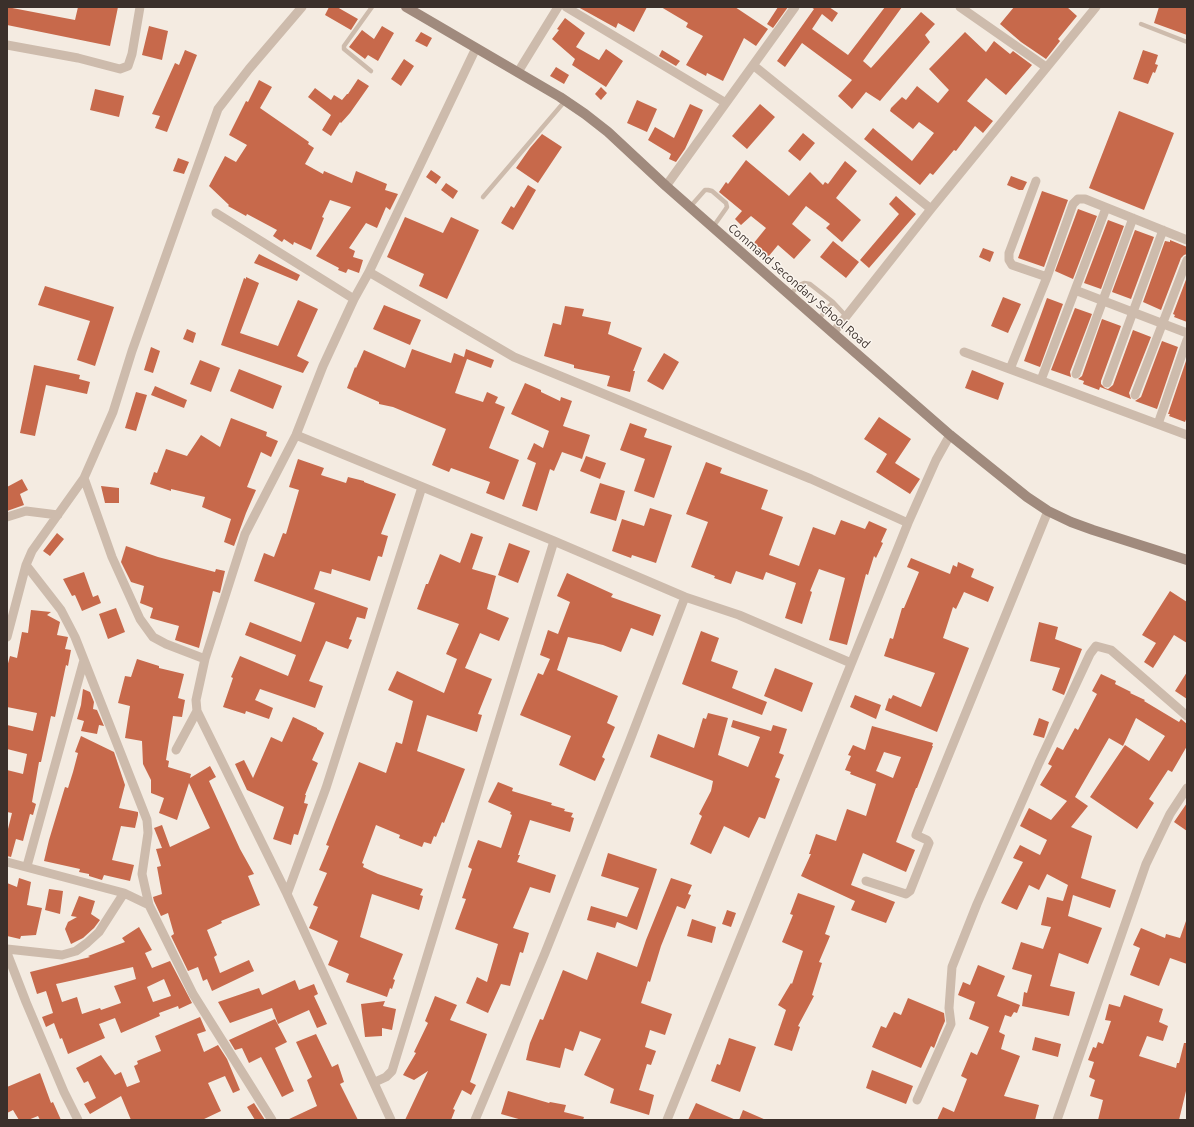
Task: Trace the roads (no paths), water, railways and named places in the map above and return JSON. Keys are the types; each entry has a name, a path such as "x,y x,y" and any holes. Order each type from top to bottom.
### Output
{"main road":[{"name":"Command Secondary School Road","path":"406,7 565,101 608,132 666,186 950,435 1027,497 1048,511 1093,530 1187,560"}],"street":[{"path":"7,45 78,58 120,69 128,66 132,54 140,7"},
{"path":"7,637 26,565 32,551 84,478 113,412 132,351 218,109 249,69 302,7"},
{"path":"518,72 558,7"},
{"path":"566,7 726,103"},
{"path":"666,186 795,7"},
{"path":"960,7 1046,67"},
{"path":"833,333 931,209 1096,7"},
{"path":"391,1120 375,1082 287,894 197,711 196,700 205,659 245,534 296,435 323,366 354,299 369,272 476,48"},
{"path":"753,65 931,209"},
{"path":"1036,181 1009,254 1009,260 1012,265 1047,277"},
{"path":"1010,368 1047,277 1073,204 1078,199 1085,200 1133,218 1187,240"},
{"path":"1041,380 1106,208"},
{"path":"216,213 354,299"},
{"path":"1076,374 1133,218"},
{"path":"1107,383 1163,230"},
{"path":"1135,395 1187,260"},
{"path":"369,272 514,357 811,479 908,523"},
{"path":"1075,290 1187,333"},
{"path":"1158,424 1187,340"},
{"path":"964,352 1187,434"},
{"path":"296,435 554,541 685,597 739,615 851,663"},
{"path":"667,1120 908,523 936,460 950,435"},
{"path":"84,478 112,557 140,619 153,636 166,644 205,659"},
{"path":"287,894 326,788 422,487"},
{"path":"7,517 26,511 58,515"},
{"path":"866,881 906,894 910,891 929,843 927,840 916,835 1048,511"},
{"path":"375,1082 386,1077 392,1071 554,541"},
{"path":"26,565 61,610 75,637 147,820 148,834 142,874 149,905 193,994 272,1120"},
{"path":"475,1120 545,953 685,597"},
{"path":"918,1100 951,1024 949,1008 952,967 977,904 1039,763 1090,654 1096,646 1111,650 1187,716"},
{"path":"27,866 84,660"},
{"path":"176,750 197,711"},
{"path":"1058,1120 1146,864 1170,814 1187,788"},
{"path":"7,862 27,866 124,893 149,905"},
{"path":"7,949 62,955 76,951 99,932 124,893"},
{"path":"7,953 61,1086 78,1120"}],"lane":[{"path":"371,71 344,49 344,46 372,7"},
{"path":"1141,24 1187,42"},
{"path":"483,197 565,101"},
{"path":"690,207 705,190 712,191 726,203 726,210 713,227"},
{"path":"790,295 799,285 804,283 810,284 833,302 846,316"},
{"path":"818,320 833,302"}]}
